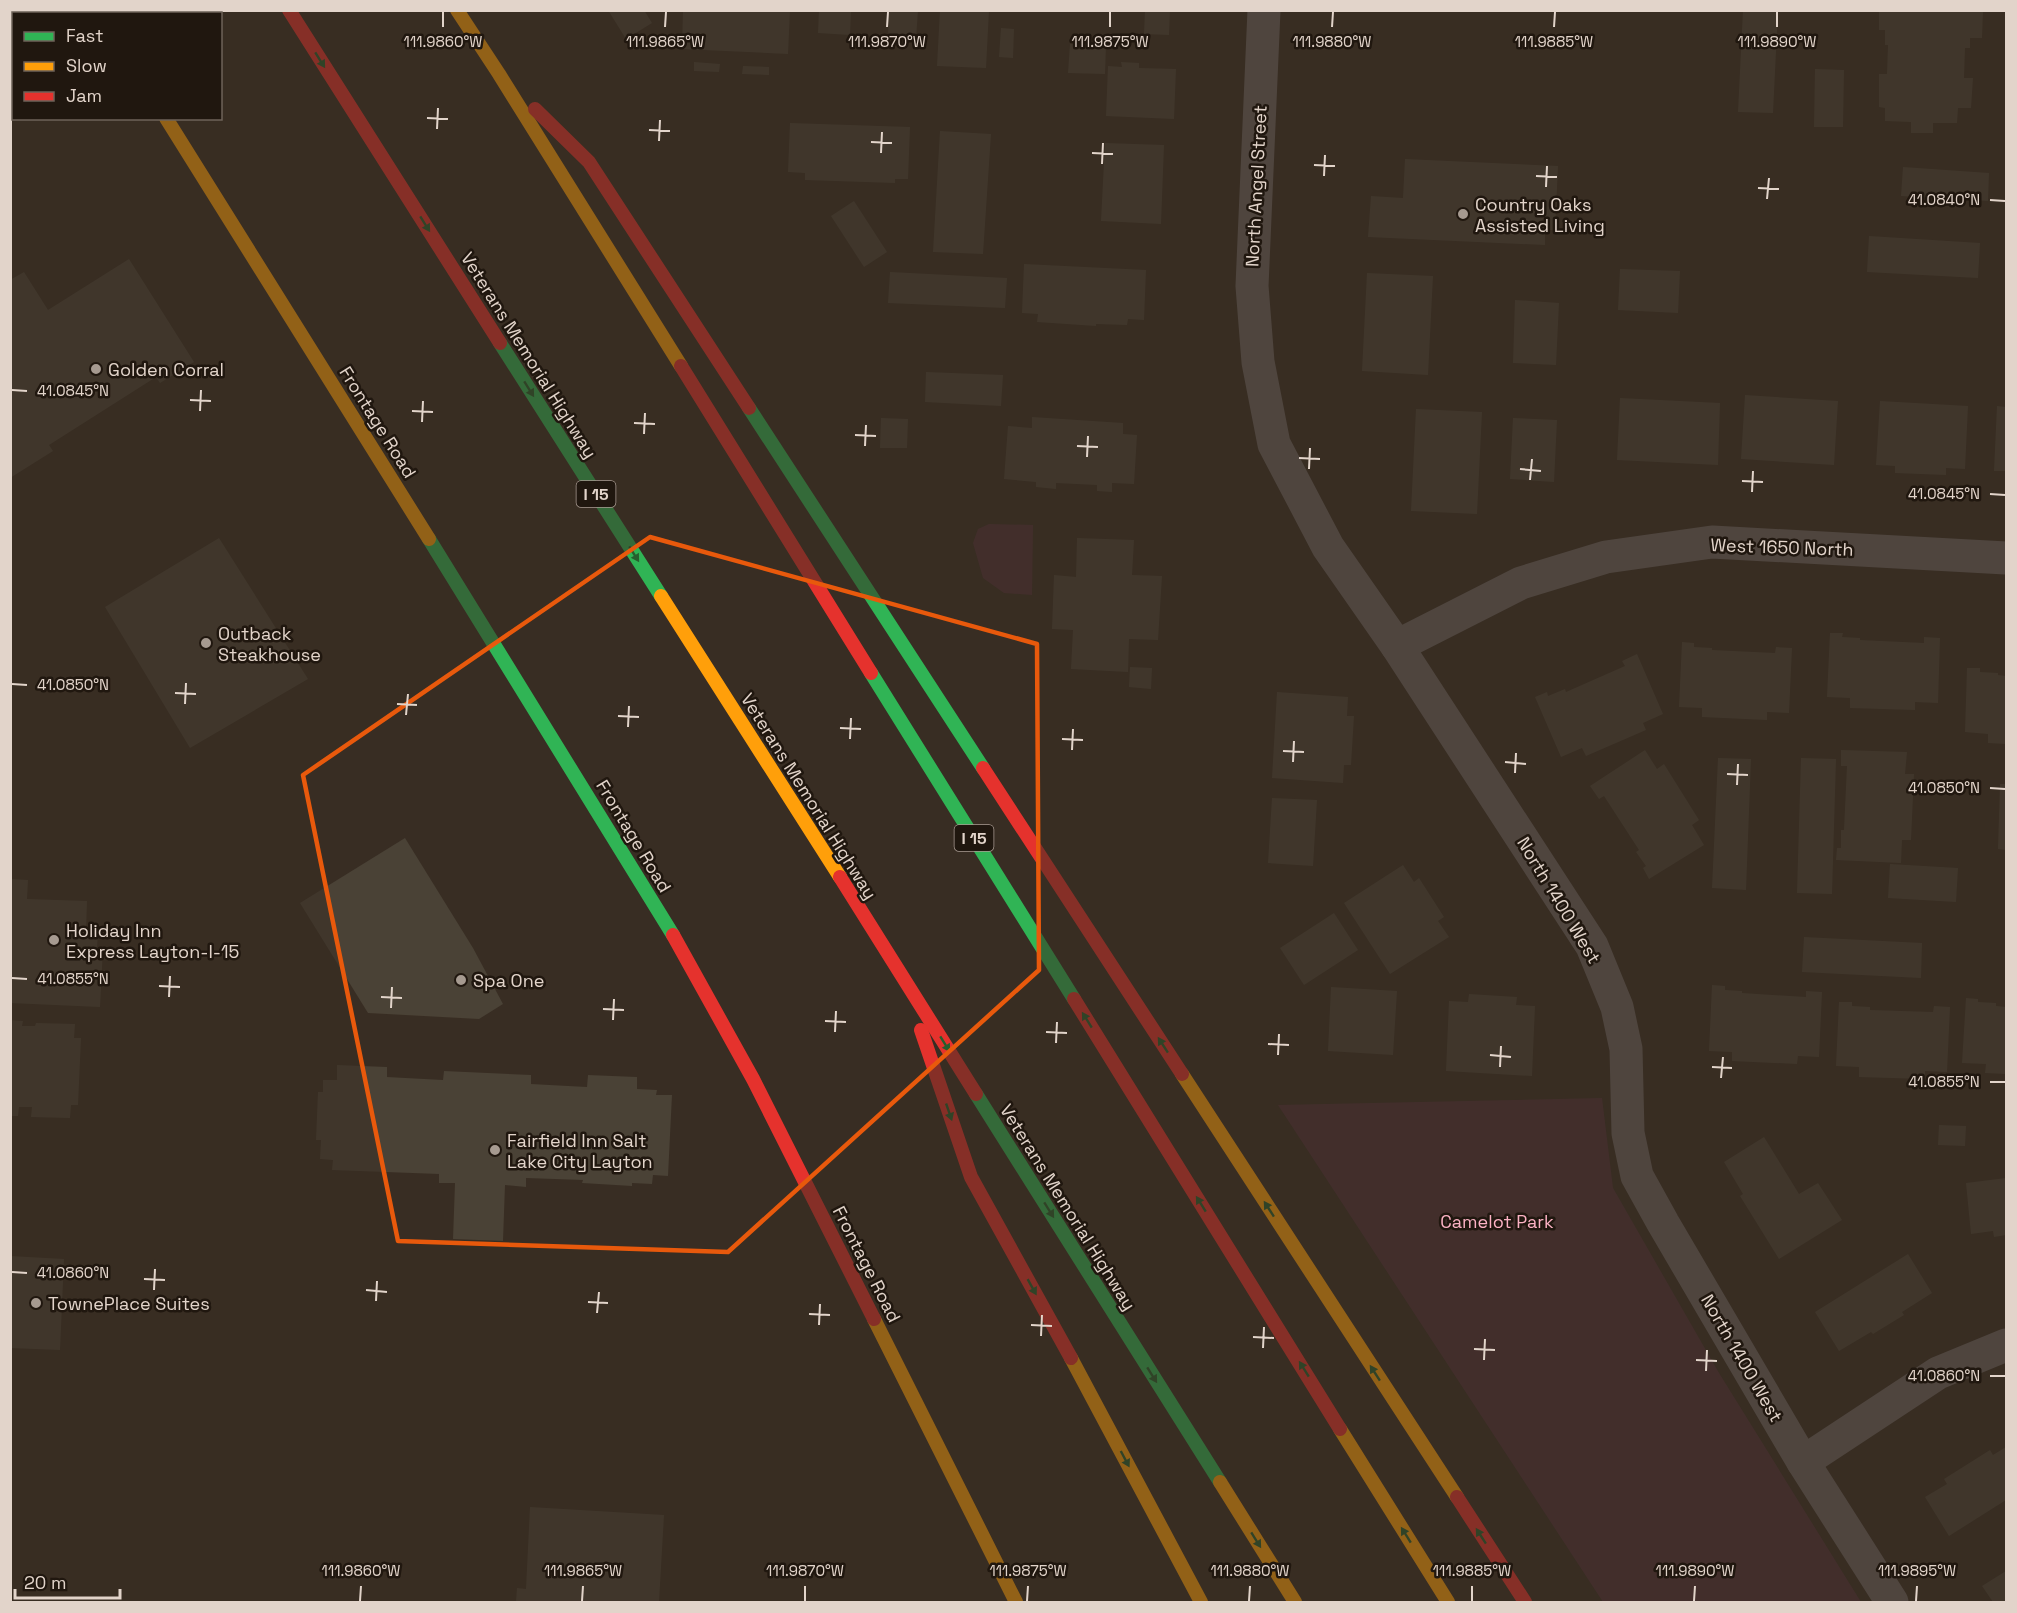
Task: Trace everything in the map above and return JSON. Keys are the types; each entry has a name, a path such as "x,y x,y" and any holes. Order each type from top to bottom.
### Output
{"main road":[{"name":"Veterans Memorial Highway","path":"289,10 903,977 1295,1602"},
{"name":"I 15","path":"457,10 499,74 1448,1602"},
{"path":"499,74 589,162 1525,1602"},
{"name":"Frontage Road","path":"167,120 540,717 713,1004 788,1147 1016,1602"},
{"path":"903,977 971,1177 1079,1372 1201,1602"}],"street":[{"name":"North Angel Street","path":"1264,10 1252,286 1258,362 1274,444"},
{"name":"North 1400 West","path":"1274,444 1328,547 1397,646 1592,946 1617,1007 1626,1048 1628,1133 1637,1176 1668,1233 1803,1462 1892,1602"},
{"name":"West 1650 North","path":"1397,646 1521,583 1606,557 1700,543 2007,558"},
{"path":"1803,1462 1938,1373 2007,1345"}],"highlighted area":[{"path":"650,537 1037,644 1039,970 728,1252 398,1241 303,775"}],"green space":[{"path":"989,524 1033,525 1032,595 1004,593 983,578 973,543 978,529"},
{"name":"Camelot Park","path":"1602,1098 1613,1188 1719,1373 1861,1602 1603,1602 1278,1105"}],"building":[{"path":"608,10 644,10 652,23 626,39"},
{"path":"683,10 790,10 788,54 682,49"},
{"path":"819,10 851,10 850,35 818,33"},
{"path":"889,10 918,10 916,39 888,38"},
{"path":"940,10 989,10 986,68 937,66"},
{"path":"1145,10 1170,10 1169,35 1144,34"},
{"path":"1743,10 1778,10 1773,113 1738,112"},
{"path":"1879,10 1983,10 1982,38 1970,38 1970,48 1965,48 1964,78 1973,78 1971,108 1958,108 1957,123 1933,123 1933,133 1911,133 1911,122 1885,121 1885,108 1879,107 1879,74 1887,74 1888,45 1885,45 1885,30 1879,30"},
{"path":"1001,28 1014,29 1013,58 999,57"},
{"path":"1070,44 1106,45 1105,74 1068,73"},
{"path":"694,62 720,64 719,72 694,71"},
{"path":"1121,62 1139,63 1139,68 1176,69 1174,119 1106,116 1108,66 1122,67"},
{"path":"743,66 769,67 769,75 742,74"},
{"path":"1815,69 1844,70 1843,127 1814,127"},
{"path":"790,123 910,127 908,179 895,179 895,183 805,180 805,173 788,172"},
{"path":"940,131 991,134 983,254 933,252"},
{"path":"1105,143 1164,145 1161,224 1101,221"},
{"name":"Country Oaks Assisted Living","path":"1405,159 1558,166 1555,230 1545,230 1545,245 1368,237 1371,196 1403,198"},
{"path":"1903,167 1989,173 1988,201 1901,196"},
{"path":"854,201 887,252 864,267 831,216"},
{"path":"1869,236 1980,243 1978,278 1867,272"},
{"name":"Golden Corral","path":"129,259 194,362 160,383 156,377 49,445 53,451 10,478 10,280 24,272 48,310"},
{"path":"1024,264 1146,270 1144,320 1128,319 1127,325 1096,324 1096,326 1037,322 1038,314 1022,313"},
{"path":"1620,269 1680,271 1678,313 1618,310"},
{"path":"890,272 1007,278 1005,308 888,303"},
{"path":"1367,273 1433,276 1428,375 1362,371"},
{"path":"1515,300 1559,303 1556,365 1513,363"},
{"path":"926,372 1003,375 1001,406 925,402"},
{"path":"1745,395 1838,401 1834,465 1741,459"},
{"path":"1620,398 1720,403 1718,465 1617,460"},
{"path":"1880,401 1968,406 1965,469 1946,468 1946,475 1895,473 1895,466 1876,465"},
{"path":"1997,406 2006,407 2006,471 1994,471"},
{"path":"1416,409 1482,412 1477,514 1411,511"},
{"path":"1032,417 1123,423 1123,434 1137,435 1134,484 1112,483 1112,492 1097,491 1097,485 1056,483 1056,489 1036,487 1036,482 1004,479 1008,426 1032,428"},
{"path":"881,418 908,419 907,448 880,448"},
{"path":"1513,418 1557,420 1554,482 1510,479"},
{"name":"Outback Steakhouse","path":"219,538 308,679 190,748 105,607"},
{"path":"1077,538 1134,540 1132,575 1162,576 1158,640 1129,639 1128,672 1071,669 1073,630 1052,629 1054,575 1076,577"},
{"path":"1830,633 1843,633 1842,637 1860,638 1860,640 1924,643 1924,637 1940,638 1938,703 1915,702 1915,710 1850,708 1850,698 1827,697"},
{"path":"1682,642 1694,643 1694,647 1712,648 1712,650 1775,653 1776,647 1792,648 1789,713 1767,712 1767,720 1702,717 1702,708 1679,707"},
{"path":"1637,654 1663,714 1643,723 1646,730 1586,756 1582,748 1561,757 1535,697 1547,692 1548,696 1565,689 1566,692 1625,666 1622,661"},
{"path":"1130,667 1152,668 1151,689 1129,687"},
{"path":"1967,668 1980,668 1980,672 2006,676 2006,744 1988,743 1988,734 1965,732"},
{"path":"1277,692 1348,697 1347,716 1354,716 1351,765 1344,765 1343,783 1272,778"},
{"path":"1645,750 1657,769 1664,764 1699,820 1692,825 1704,845 1649,879 1643,868 1646,866 1636,852 1639,850 1604,796 1599,799 1590,786"},
{"path":"1841,750 1907,752 1905,774 1914,774 1911,840 1902,840 1901,863 1836,860 1837,848 1841,848 1841,830 1844,830 1847,766 1841,766"},
{"path":"1718,758 1751,759 1746,890 1712,888"},
{"path":"1801,758 1836,759 1832,894 1797,893"},
{"path":"2000,784 2006,784 2006,850 1998,849"},
{"path":"1272,798 1317,800 1313,866 1268,863"},
{"path":"405,838 473,948 503,1004 479,1019 368,1013 300,903"},
{"path":"1890,864 1958,868 1956,902 1888,898"},
{"path":"1403,865 1414,882 1419,878 1444,917 1438,921 1449,937 1390,974 1344,903"},
{"name":"Holiday Inn Express Layton-I-15","path":"10,879 28,880 27,899 87,901 86,931 98,932 97,948 103,948 100,1007 10,1003"},
{"path":"1334,913 1358,950 1304,985 1280,948"},
{"path":"1804,937 1922,943 1921,978 1802,972"},
{"path":"1712,985 1725,986 1725,990 1742,991 1742,993 1806,997 1806,991 1822,992 1819,1057 1798,1056 1797,1064 1732,1061 1732,1052 1709,1051"},
{"path":"1331,987 1397,991 1393,1055 1328,1051"},
{"path":"1469,994 1517,997 1516,1005 1535,1006 1532,1076 1446,1071 1449,1001 1468,1002"},
{"path":"1966,998 2006,1007 2006,1074 1985,1073 1986,1064 1962,1063"},
{"path":"1839,1002 1852,1002 1852,1006 1870,1007 1870,1010 1933,1012 1934,1006 1950,1007 1947,1072 1925,1071 1925,1079 1859,1077 1859,1067 1836,1066"},
{"path":"10,1020 23,1021 22,1026 35,1026 36,1023 75,1024 74,1038 81,1038 78,1105 71,1105 70,1118 31,1117 32,1107 19,1107 18,1116 10,1116"},
{"name":"Fairfield Inn Salt Lake City Layton","path":"337,1065 387,1067 387,1077 443,1080 444,1071 531,1075 531,1084 587,1087 588,1075 637,1077 637,1089 657,1090 656,1095 672,1095 668,1176 653,1175 652,1184 632,1183 632,1186 582,1183 583,1180 526,1178 526,1187 505,1185 503,1241 453,1239 455,1183 439,1183 439,1174 332,1170 333,1160 320,1159 321,1140 316,1140 318,1092 323,1092 323,1080 337,1080"},
{"path":"1939,1125 1966,1126 1965,1146 1938,1145"},
{"path":"1764,1137 1799,1194 1818,1183 1842,1220 1779,1259 1740,1196 1743,1194 1724,1162"},
{"path":"2006,1178 2006,1235 1994,1237 1993,1231 1971,1234 1966,1183"},
{"path":"1908,1254 1932,1293 1902,1312 1904,1315 1839,1351 1815,1312"},
{"name":"TownePlace Suites","path":"10,1256 64,1259 60,1350 10,1348"},
{"path":"2006,1447 2006,1500 1949,1536 1925,1497 1947,1484 1944,1479 1990,1450 1993,1455"},
{"path":"530,1507 664,1515 659,1602 516,1602 517,1588 526,1589"},
{"path":"2006,1571 2006,1602 1993,1602 1982,1586"}],"traffic: fast":[{"path":"500,343 661,596"},
{"path":"749,408 983,768"},
{"path":"429,539 673,935"},
{"path":"871,673 1074,999"},
{"path":"976,1094 1220,1482"}],"traffic: slow":[{"path":"457,10 681,366"},
{"path":"167,120 429,539"},
{"path":"661,596 840,877"},
{"path":"1182,1074 1457,1497"},
{"path":"874,1319 1016,1602"},
{"path":"1071,1358 1201,1602"},
{"path":"1340,1429 1448,1602"},
{"path":"1220,1482 1295,1602"}],"traffic: jam":[{"path":"289,10 500,343"},
{"path":"535,109 589,162 749,408"},
{"path":"681,366 871,673"},
{"path":"983,768 1182,1074"},
{"path":"840,877 976,1094"},
{"path":"673,935 753,1079 874,1319"},
{"path":"1074,999 1340,1429"},
{"path":"921,1030 971,1177 1071,1358"},
{"path":"1457,1497 1525,1602"}],"place":[{"name":"Country Oaks Assisted Living","path":"1463,214"},
{"name":"Golden Corral","path":"96,369"},
{"name":"Outback Steakhouse","path":"206,643"},
{"name":"Holiday Inn Express Layton-I-15","path":"54,940"},
{"name":"Spa One","path":"461,980"},
{"name":"Fairfield Inn Salt Lake City Layton","path":"495,1150"},
{"name":"TownePlace Suites","path":"36,1303"}]}
